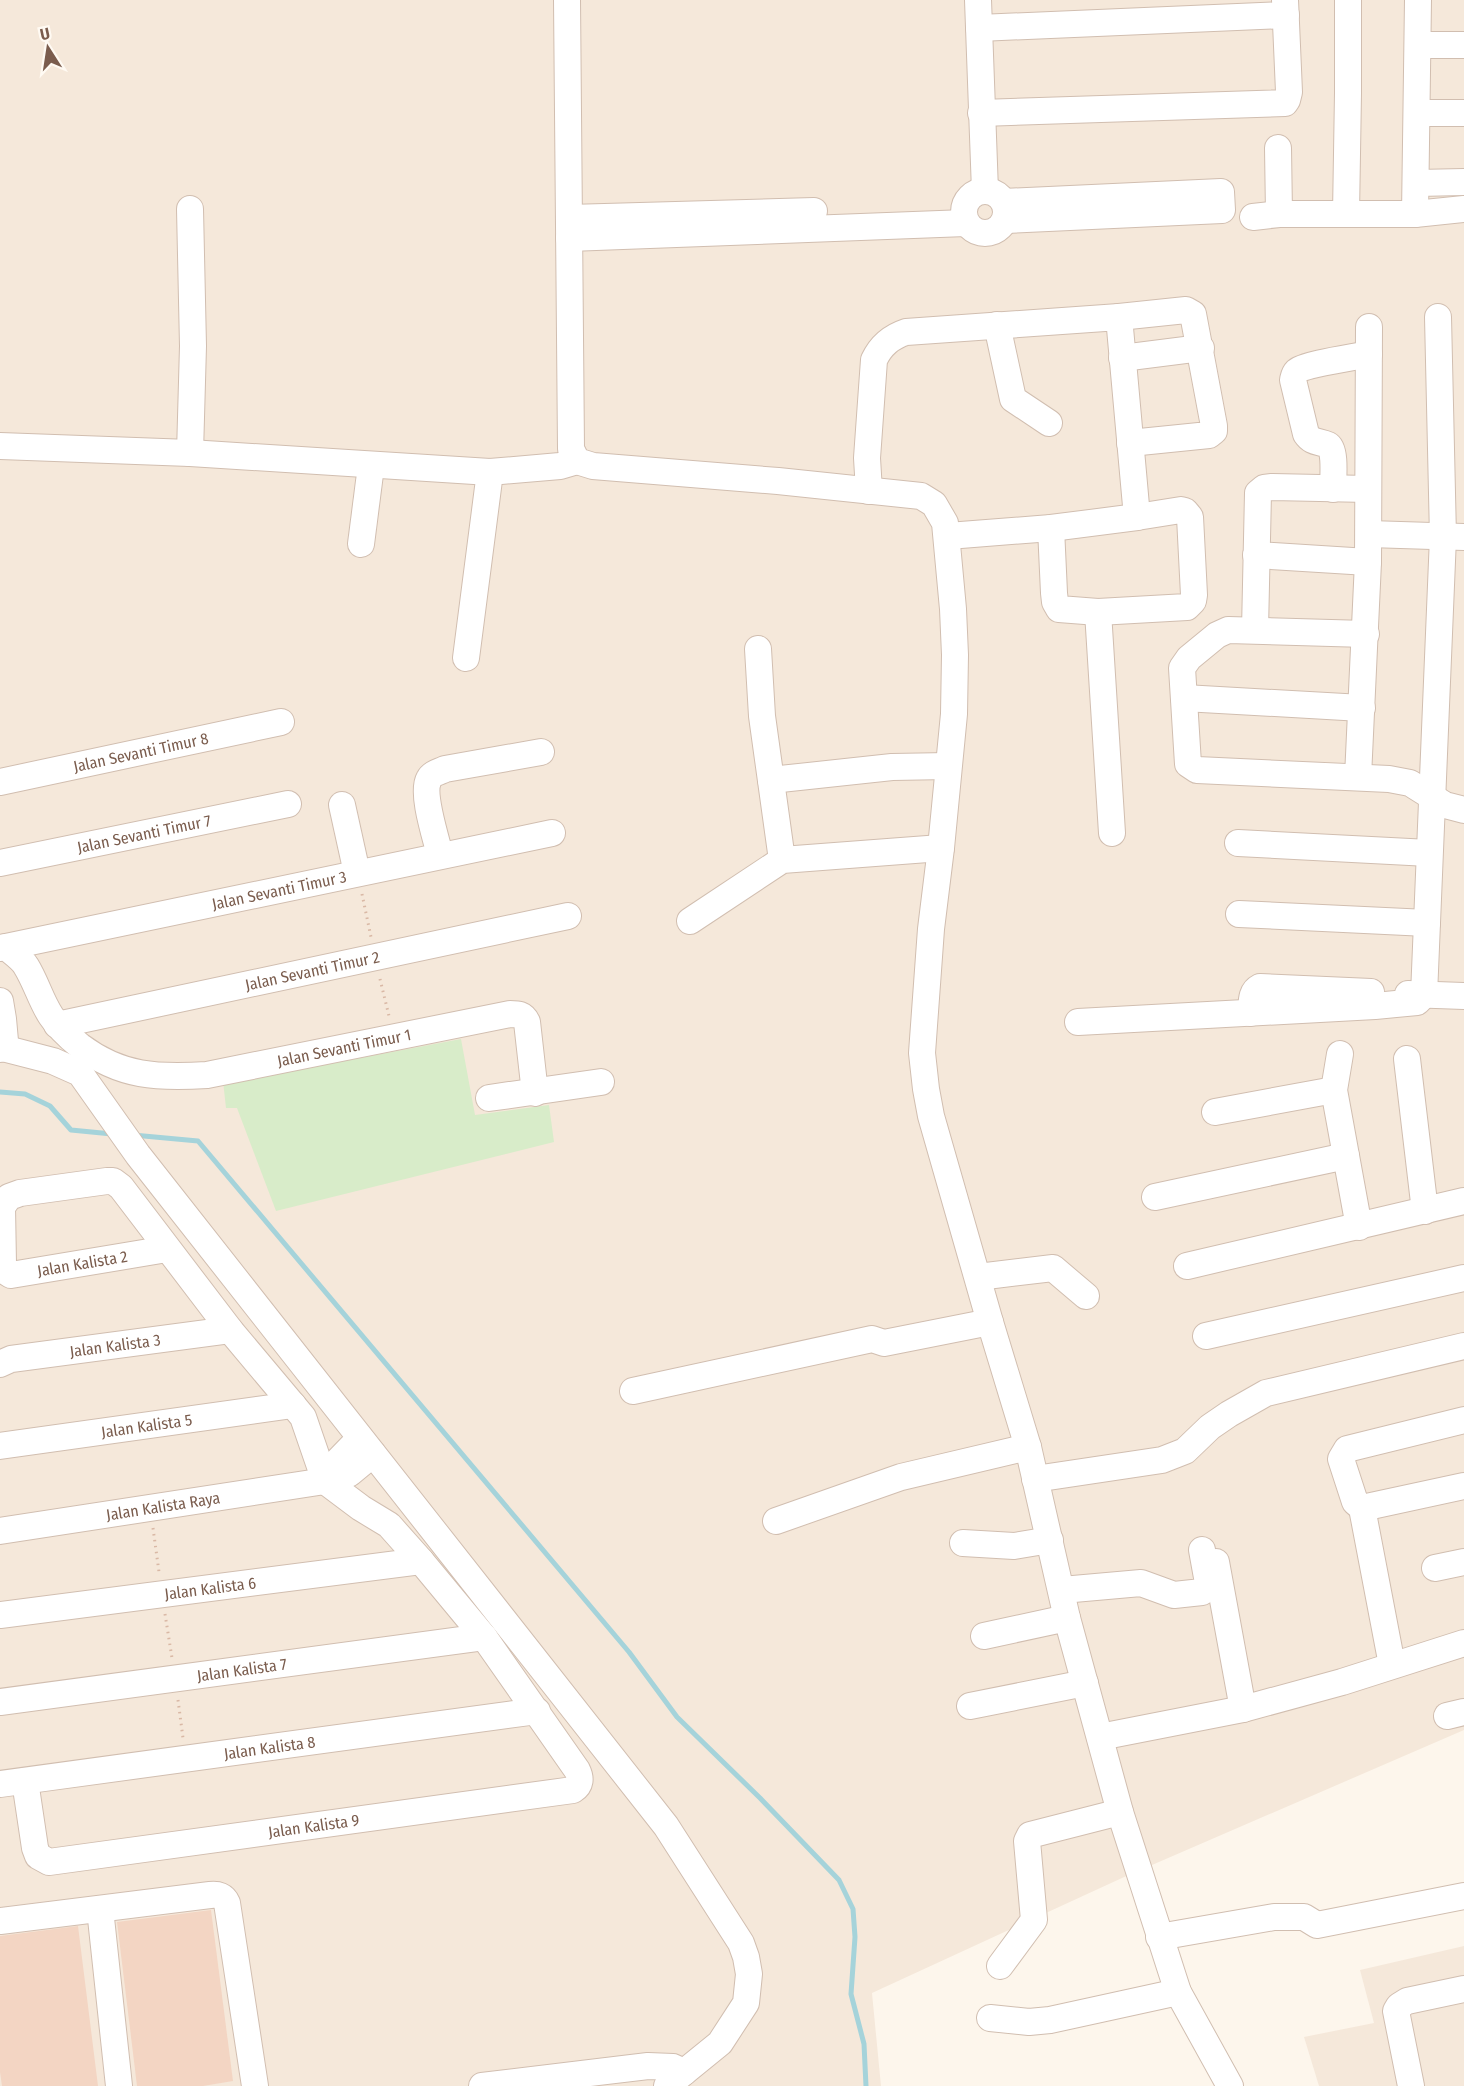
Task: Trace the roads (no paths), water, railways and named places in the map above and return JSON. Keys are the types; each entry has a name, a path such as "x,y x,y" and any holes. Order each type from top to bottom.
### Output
{"street":[{"path":"567,0 571,449 577,461"},
{"path":"965,215 978,233 985,234 999,228 998,204 981,114 978,0"},
{"path":"1346,214 1348,0"},
{"path":"1415,214 1418,0"},
{"path":"979,28 1286,8 1289,96 1285,102 981,114"},
{"path":"1418,45 1464,45"},
{"path":"1417,113 1464,113"},
{"path":"1278,148 1279,214"},
{"path":"1417,183 1464,182"},
{"path":"965,215 971,196 998,204 1222,210 1221,192 998,204"},
{"path":"190,209 194,346 190,453"},
{"path":"1252,217 1279,214 1415,214 1464,209"},
{"path":"569,228 965,215"},
{"path":"869,491 867,458 874,360 878,350 893,336 906,332 1186,310 1191,312 1195,317 1201,348 1214,431 1209,435 1130,443"},
{"path":"1119,317 1137,517"},
{"path":"1424,995 1431,797 1453,537 1438,317"},
{"path":"997,325 1013,399 1049,423"},
{"path":"1358,777 1369,534 1369,327"},
{"path":"1122,358 1201,348"},
{"path":"1334,489 1333,451 1328,445 1311,440 1306,434 1293,380 1294,375 1308,366 1369,354"},
{"path":"0,446 190,453 490,472 560,466 577,461 592,466 778,481 921,496 941,513 948,536 955,655 954,714 931,929 922,1053 926,1089 931,1116 1028,1447 1067,1618 1120,1812 1178,1992 1230,2086"},
{"path":"361,544 371,466"},
{"path":"466,658 490,472"},
{"path":"1255,630 1257,495 1260,490 1272,488 1368,489"},
{"path":"948,536 1051,528 1181,510 1188,513 1191,521 1193,601 1187,607 1182,608 1098,612 1064,610 1056,606 1051,528"},
{"path":"1369,534 1453,537"},
{"path":"1256,555 1368,561"},
{"path":"1098,612 1112,833"},
{"path":"1366,634 1223,631 1186,660 1182,668 1186,760 1193,769 1389,779 1410,783 1445,805 1464,810"},
{"path":"758,649 762,716 782,860"},
{"path":"1184,698 1362,708"},
{"name":"Jalan Sevanti Timur 8","path":"0,782 281,722"},
{"path":"440,855 426,792 429,778 445,769 541,752"},
{"path":"771,780 892,767 948,766"},
{"name":"Jalan Sevanti Timur 7","path":"0,863 288,804"},
{"path":"342,805 357,873"},
{"name":"Jalan Sevanti Timur 3","path":"3,948 552,833"},
{"path":"1238,843 1429,853"},
{"path":"690,921 782,860 941,848"},
{"path":"1239,914 1427,923"},
{"name":"Jalan Sevanti Timur 2","path":"57,1025 568,916"},
{"name":"Jalan Sevanti Timur 1","path":"3,948 26,964 49,1014 57,1025 71,1039 100,1060 121,1069 170,1078 207,1075 519,1014 524,1016 528,1022 535,1093"},
{"path":"1078,1022 1251,1013 1252,997 1256,989 1260,987 1464,996"},
{"path":"0,1001 5,1041 2,1048 53,1061 80,1073 138,1155 666,1826 741,1943 749,1974 746,2003 720,2043 675,2079 673,2067 648,2066 482,2086"},
{"path":"1340,1054 1334,1090 1359,1227"},
{"path":"1407,1059 1425,1211"},
{"path":"489,1098 601,1082"},
{"path":"1215,1112 1334,1090"},
{"path":"1155,1197 1346,1156"},
{"name":"Jalan Kalista 2","path":"113,1181 121,1187 167,1249 15,1275 6,1272 3,1264 2,1207 9,1197 20,1192 113,1181"},
{"path":"1187,1266 1464,1202"},
{"path":"167,1249 303,1418 325,1481 361,1508 389,1525 484,1637 537,1712"},
{"path":"978,1277 1053,1268 1086,1296"},
{"path":"1206,1336 1464,1278"},
{"path":"633,1391 872,1339 884,1343 990,1322"},
{"name":"Jalan Kalista 3","path":"0,1364 11,1359 230,1330"},
{"path":"1035,1479 1162,1460 1185,1451 1210,1427 1266,1393 1464,1346"},
{"name":"Jalan Kalista 5","path":"0,1446 293,1405"},
{"path":"1392,1665 1362,1508 1355,1502 1341,1463 1341,1455 1347,1449 1464,1420"},
{"path":"325,1481 330,1469 367,1446"},
{"path":"776,1521 901,1477 1028,1447"},
{"name":"Jalan Kalista Raya","path":"0,1531 325,1481"},
{"path":"1362,1508 1464,1486"},
{"path":"963,1543 1014,1546 1050,1540"},
{"path":"1062,1590 1141,1583 1174,1595 1202,1592 1208,1583 1208,1552 1243,1709"},
{"name":"Jalan Kalista 6","path":"0,1615 421,1561"},
{"path":"1435,1568 1464,1562"},
{"path":"984,1636 1067,1618"},
{"name":"Jalan Kalista 7","path":"0,1702 484,1637"},
{"path":"1100,1737 1243,1709 1341,1682 1464,1643"},
{"path":"970,1706 1085,1683"},
{"name":"Jalan Kalista 8","path":"12,1783 537,1712"},
{"name":"Jalan Kalista 9","path":"12,1783 38,1856 49,1862 578,1788 580,1782 577,1770 537,1712"},
{"path":"1000,1966 1034,1920 1027,1841 1030,1834 1120,1812"},
{"path":"0,1922 210,1894 225,1898 228,1903 255,2086"},
{"path":"1159,1937 1274,1917 1304,1917 1317,1925 1464,1896"},
{"path":"100,1909 119,2086"},
{"path":"1411,2086 1396,2011 1407,2001 1464,1989"},
{"path":"990,2018 1029,2022 1050,2020 1178,1992"}],"waterway":[{"path":"0,1092 25,1094 50,1106 71,1130 112,1134"},
{"path":"133,1135 198,1141 629,1652 677,1717 839,1880 853,1909 855,1937 851,1994 864,2044 866,2086"}]}
